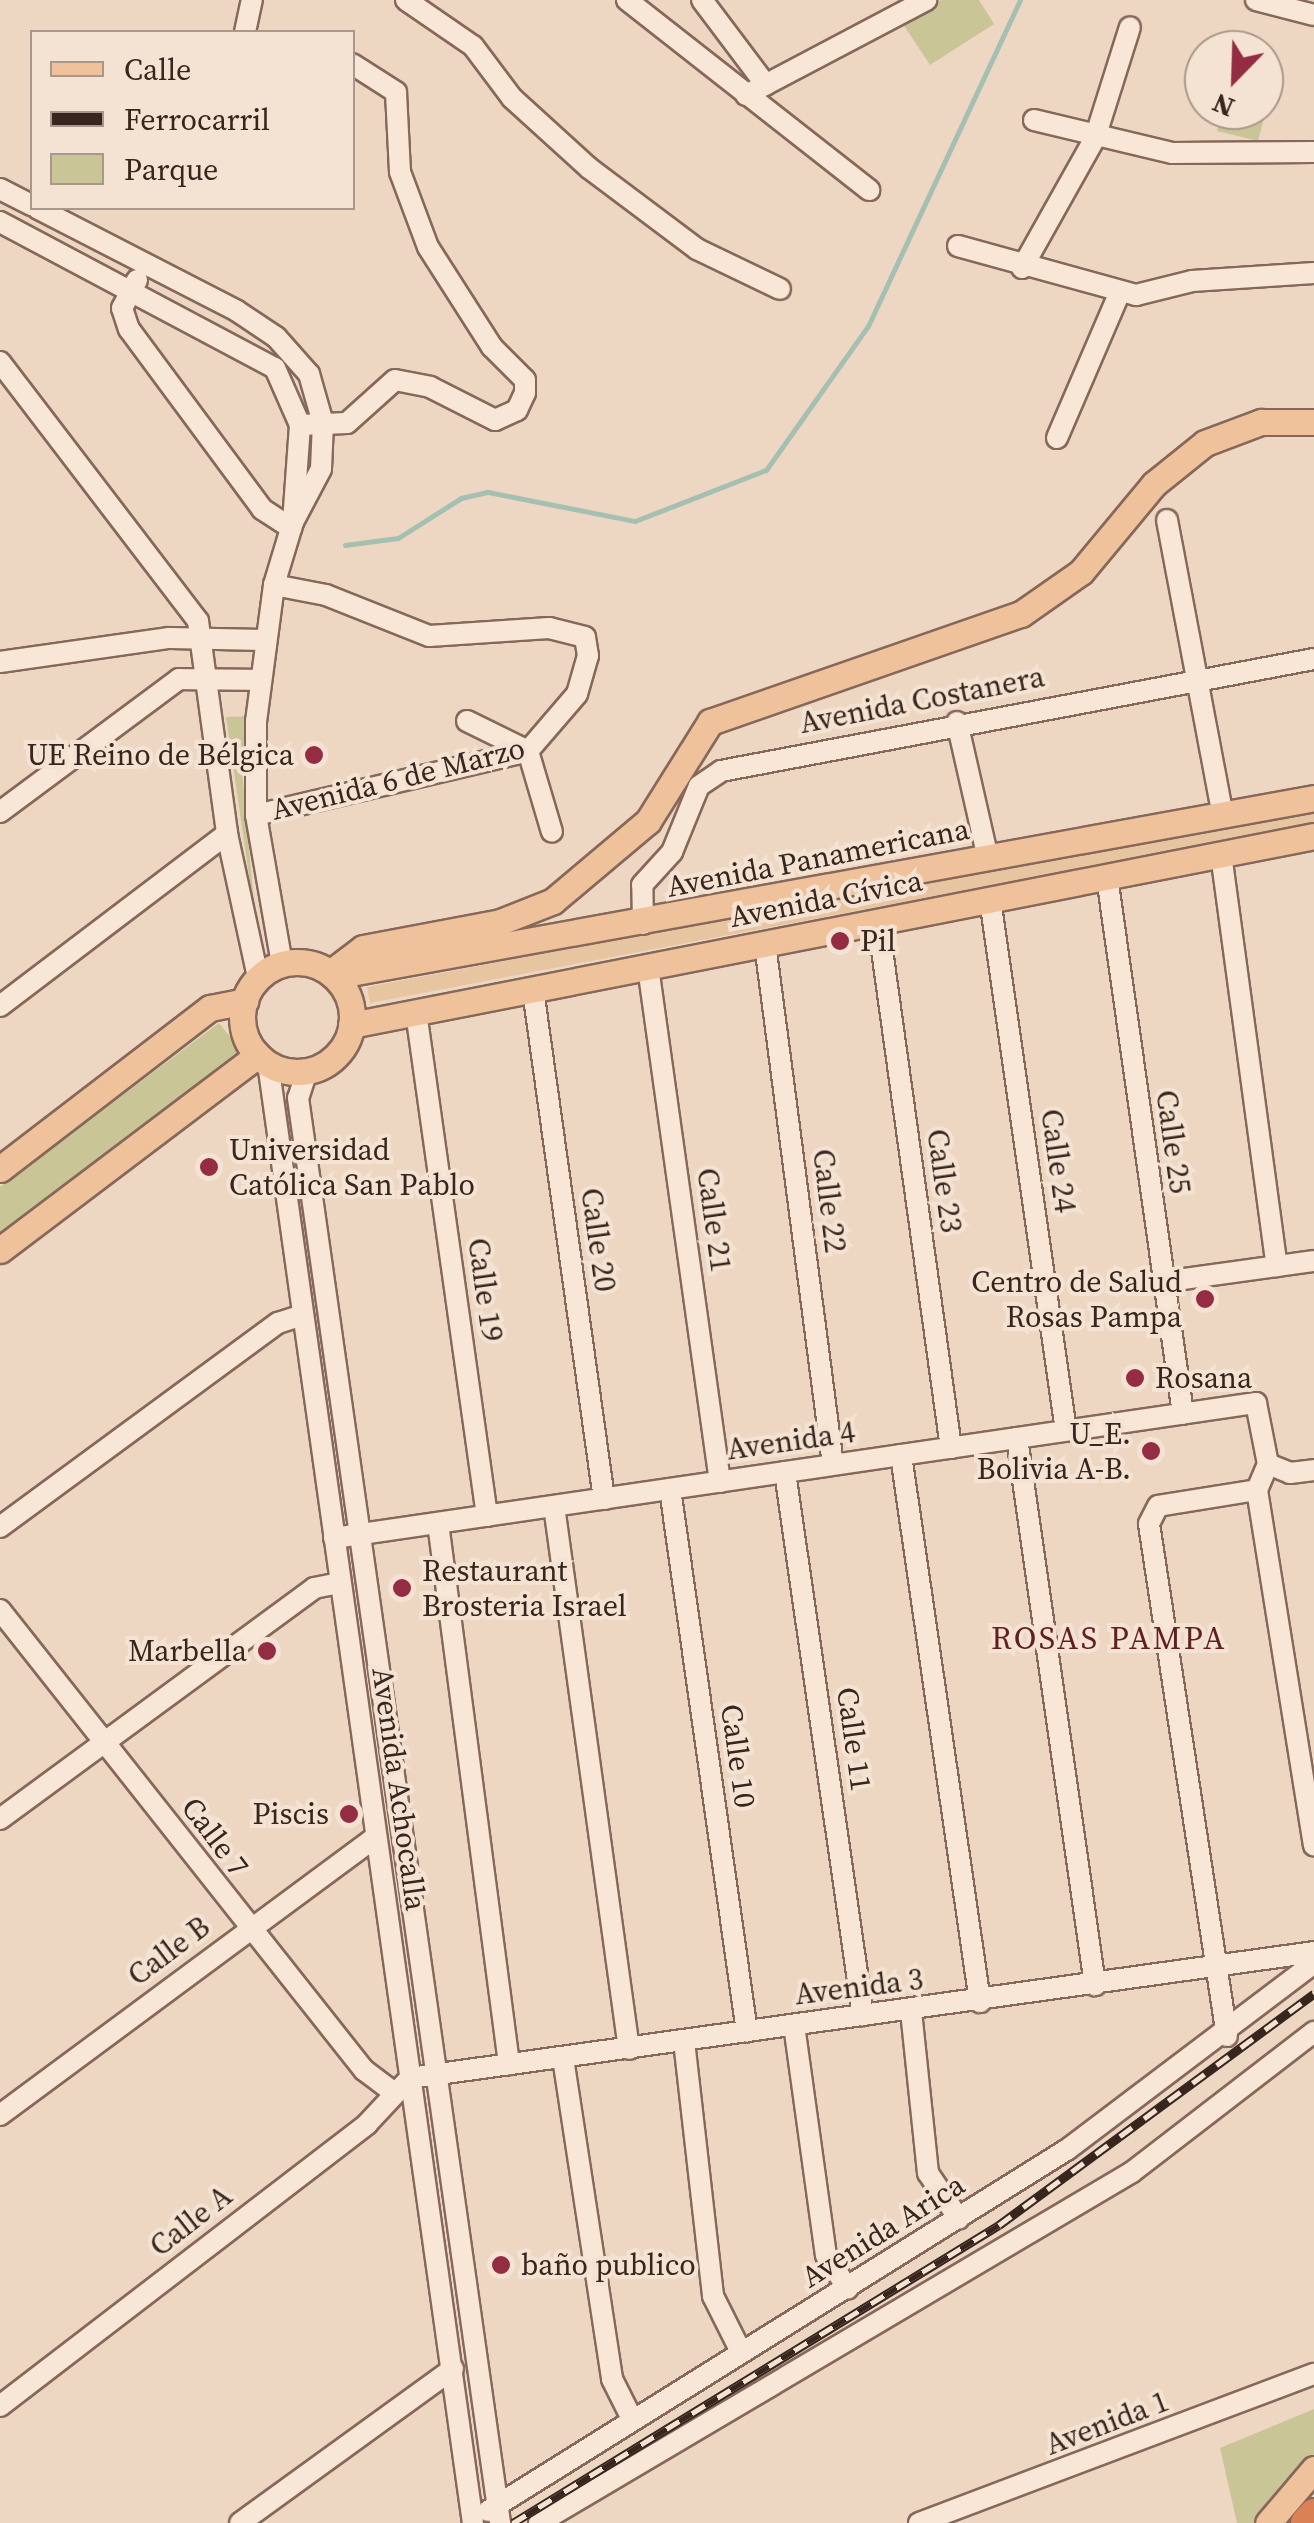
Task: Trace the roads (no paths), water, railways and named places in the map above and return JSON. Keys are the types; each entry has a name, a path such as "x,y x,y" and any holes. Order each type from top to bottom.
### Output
{"highway":[{"path":"1306,2523 1314,2514"}],"main road":[{"path":"332,974 363,948 500,922 554,900 648,821 710,722 1021,614 1081,572 1154,484 1205,443 1262,422 1314,422"},
{"name":"Avenida Panamericana","path":"332,974 643,924 1314,798"},
{"name":"Avenida Cívica","path":"351,1026 1314,836"},
{"path":"282,964 332,974 347,993 351,1026 334,1058 307,1070 263,1059 244,1032 244,1001 258,978 282,964"},
{"path":"0,1169 210,1008 244,1001"},
{"path":"0,1250 263,1059"},
{"path":"1268,2523 1314,2469"}],"street":[{"path":"245,30 252,0"},
{"path":"406,0 473,46 512,98 618,190 697,250 780,289"},
{"path":"627,0 868,190"},
{"path":"702,0 766,84"},
{"path":"746,95 926,0"},
{"path":"1256,0 1314,16"},
{"path":"1022,268 1095,138 1130,27"},
{"path":"300,425 347,423 395,380 430,387 495,420 516,410 525,394 525,380 492,347 428,247 400,172 396,92 355,66"},
{"path":"1034,120 1095,138 1187,154 1314,152"},
{"path":"0,189 30,204"},
{"path":"43,210 146,262 276,337 308,374 323,422 316,485 292,525"},
{"path":"0,222 266,360 288,386 300,425 292,525 274,585 264,640 256,815 282,964"},
{"path":"958,246 1022,268 1120,292 1314,273"},
{"path":"146,262 122,308 129,329 262,509 292,525"},
{"path":"1056,438 1120,292"},
{"path":"0,362 205,638 227,834 258,978"},
{"path":"1167,520 1223,815"},
{"name":"Avenida 6 de Marzo","path":"256,815 528,752 577,694 585,637 549,628 429,636 326,595 274,585"},
{"path":"0,662 205,638 264,640"},
{"name":"Avenida Costanera","path":"643,924 642,885 672,852 687,804 710,777 957,722 1314,659"},
{"path":"0,812 179,680 260,680"},
{"path":"467,720 528,752 552,832"},
{"path":"957,722 988,859"},
{"path":"0,1006 227,834"},
{"path":"1221,854 1277,1266"},
{"name":"Calle 25","path":"1106,876 1183,1414"},
{"name":"Calle 24","path":"990,900 1066,1431"},
{"name":"Calle 23","path":"878,922 952,1448"},
{"name":"Calle 22","path":"765,944 834,1465"},
{"name":"Calle 21","path":"648,967 720,1482"},
{"name":"Calle 20","path":"532,990 604,1499"},
{"name":"Calle 19","path":"416,1012 487,1516"},
{"name":"Avenida Achocalla","path":"263,1059 453,2369 470,2522"},
{"name":"Avenida Achocalla","path":"307,1070 298,1098 498,2515"},
{"path":"1162,1282 1314,1261"},
{"path":"0,1527 278,1322 302,1315"},
{"name":"Avenida 4","path":"334,1538 1256,1404 1268,1464"},
{"path":"1017,1438 1094,1985"},
{"path":"901,1456 980,2002"},
{"path":"1314,1470 1290,1473 1268,1464 1257,1490 1314,1845"},
{"name":"Calle 11","path":"785,1472 863,2015"},
{"name":"Calle 10","path":"670,1489 747,2032"},
{"path":"1227,2036 1210,1967 1150,1516 1158,1506 1257,1490"},
{"path":"554,1506 629,2049"},
{"path":"438,1523 510,2064"},
{"path":"0,1819 103,1739 314,1588 340,1583"},
{"name":"Calle 7","path":"0,1610 248,1929 364,2070 392,2091"},
{"name":"Calle B","path":"0,2115 376,1836"},
{"name":"Avenida 3","path":"410,2078 980,2002 1314,1952"},
{"name":"Avenida Arica","path":"470,2522 498,2515 631,2417 959,2219 1227,2036 1314,1963"},
{"path":"911,2010 928,2172 959,2219"},
{"path":"794,2026 826,2255 848,2289"},
{"path":"539,2523 1132,2172 1314,2032"},
{"path":"684,2041 713,2296 741,2352"},
{"path":"563,2058 612,2379 631,2417"},
{"name":"Calle A","path":"0,2406 367,2124 392,2091 410,2078"},
{"path":"240,2523 453,2369"},
{"name":"Avenida 1","path":"919,2523 1314,2374"}],"waterway":[{"path":"345,545 398,538 461,498 488,492 635,521 766,470 868,326 1020,0"}],"railway":[{"path":"513,2523 999,2225 1314,1994"}],"place":[{"name":"UE Reino de Bélgica","path":"314,755"},
{"name":"Pil","path":"840,941"},
{"name":"Universidad Católica San Pablo","path":"209,1167"},
{"name":"Centro de Salud Rosas Pampa","path":"1205,1299"},
{"name":"Rosana","path":"1135,1378"},
{"name":"U_E. Bolivia A-B.","path":"1151,1451"},
{"name":"Restaurant Brosteria Israel","path":"402,1588"},
{"name":"Marbella","path":"267,1651"},
{"name":"Piscis","path":"349,1814"},
{"name":"baño publico","path":"501,2265"}],"district":[{"name":"ROSAS PAMPA","path":"1109,1638"}]}
